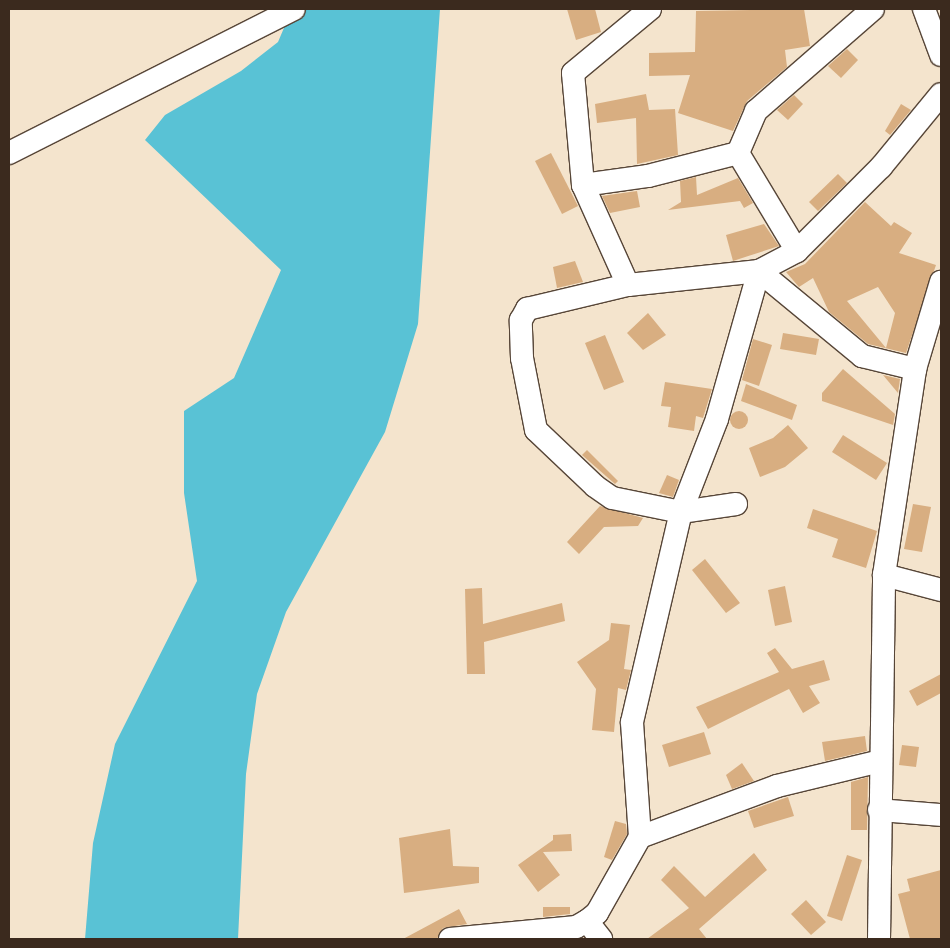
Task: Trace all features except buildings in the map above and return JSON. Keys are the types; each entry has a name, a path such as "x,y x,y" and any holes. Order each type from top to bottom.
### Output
{"street":[{"path":"9,153 294,9"},
{"path":"628,285 582,185 573,73 650,9"},
{"path":"924,9 941,55"},
{"path":"738,152 756,111 870,10"},
{"path":"736,504 681,512 612,498 536,430 522,358 521,320 527,309 628,285 759,271 797,251 881,167 941,94"},
{"path":"582,185 648,176 738,152"},
{"path":"738,152 797,251"},
{"path":"759,271 862,356 915,369"},
{"path":"450,939 576,927 587,922 597,913 640,837 632,722 681,512 717,419 759,271"},
{"path":"879,939 879,810 884,575 915,369 940,289"},
{"path":"884,575 941,590"},
{"path":"640,837 777,786 880,761"},
{"path":"879,810 941,815"},
{"path":"587,922 601,939"}],"water":[{"path":"292,9 440,9 418,324 385,432 286,612 257,694 246,774 238,939 85,939 93,843 115,744 197,581 184,493 184,411 234,378 281,270 145,140 165,115 241,71 278,42"}]}
